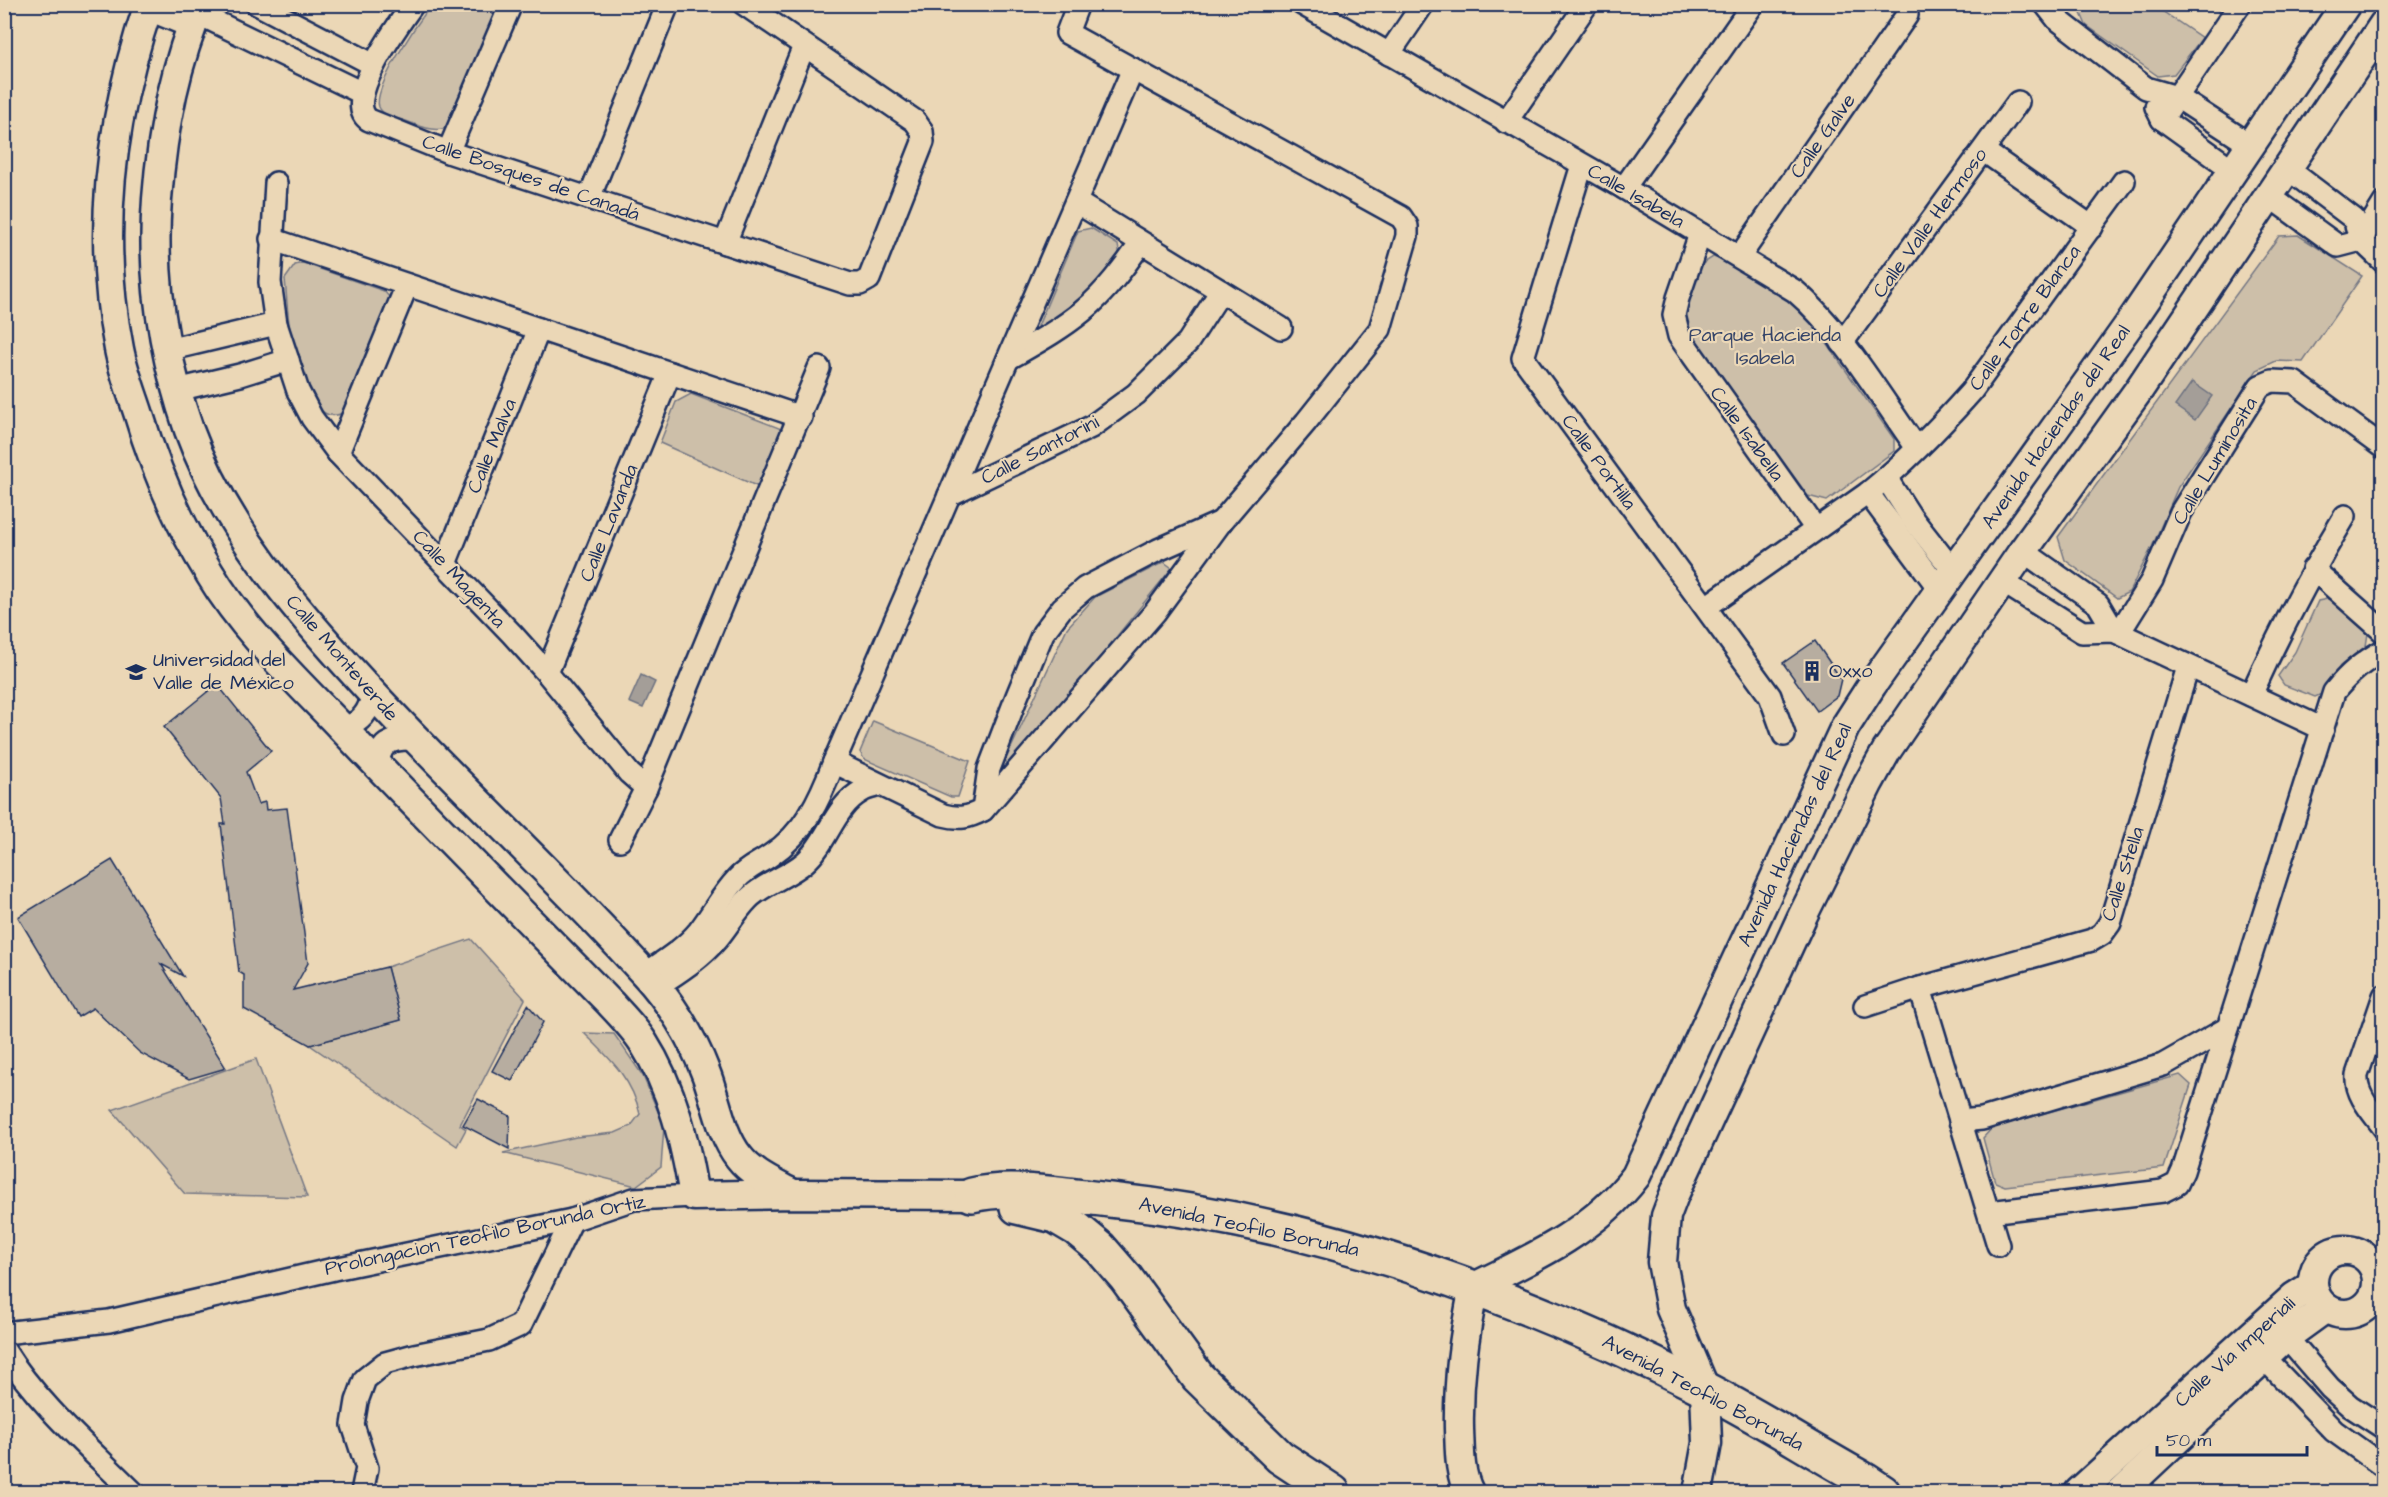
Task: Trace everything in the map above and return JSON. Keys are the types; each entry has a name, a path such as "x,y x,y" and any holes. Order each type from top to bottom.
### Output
{"main road":[{"path":"2346,5 2384,23"},
{"name":"Avenida Haciendas del Real","path":"1474,1287 1546,1251 1582,1229 1624,1191 1636,1176 1845,727 2128,326 2346,5"},
{"path":"148,7 133,54 120,109 112,158 107,229 108,259 119,351 148,445 171,504 210,575 248,626 379,769 603,995 642,1040 662,1076 676,1113 687,1154 694,1196"},
{"name":"Calle Monteverde","path":"196,15 167,111 160,157 154,239 158,301 177,390 190,432 221,499 260,559 303,617 414,740 650,980 689,1037 705,1070 731,1146 741,1160 755,1173 793,1194"},
{"name":"Avenida Haciendas del Real","path":"1698,1492 1707,1443 1704,1389 1671,1309 1662,1262 1666,1216 1802,917 1887,750 2023,551 2164,353 2384,23"},
{"path":"2128,326 2164,353"},
{"path":"1764,898 1802,917"},
{"name":"Avenida Teofilo Borunda","path":"972,1195 989,1192 1056,1194 1170,1206 1359,1249 1474,1287 1592,1335 1704,1389 1883,1492"},
{"path":"972,1195 989,1203 1039,1211 1055,1216 1077,1229 1101,1248 1126,1278 1198,1377 1280,1458 1333,1492"},
{"name":"Prolongacion Teofilo Borunda Ortiz","path":"694,1196 972,1195"},
{"name":"Calle Vía Imperiali","path":"2345,1249 2374,1256 2372,1264 2376,1274 2376,1305 2343,1314 2320,1296 2313,1274 2318,1264 2334,1251 2345,1249"},
{"path":"1469,1492 1460,1461 1458,1385 1474,1287"},
{"name":"Calle Vía Imperiali","path":"2121,1492 2286,1337 2320,1296"},
{"name":"Calle Vía Imperiali","path":"2079,1492 2294,1297 2320,1296"}],"street":[{"path":"257,4 374,65"},
{"path":"148,7 196,15 362,93 374,65 413,4"},
{"path":"448,152 511,4"},
{"path":"589,198 668,4"},
{"path":"725,243 804,46 744,4"},
{"path":"834,762 943,815 958,819 972,816 983,810 1155,612 1221,522 1306,422 1380,329 1407,237 1407,226 1401,216 1067,33 1078,4"},
{"name":"Calle Isabela","path":"1302,4 1740,256 1806,300 1842,343 1917,448"},
{"path":"1389,54 1423,4"},
{"path":"1506,122 1587,4"},
{"path":"1624,188 1753,4"},
{"path":"2162,119 2240,4"},
{"path":"2056,9 2146,88 2162,119 2234,170"},
{"name":"Calle Galve","path":"1740,256 1907,15"},
{"name":"Calle Bosques de Canadá","path":"362,93 360,110 369,120 448,152 850,284 860,284 869,279 923,142 922,131 915,121 804,46"},
{"path":"650,980 699,931 712,909 747,868 771,855 795,835 810,816 822,795 834,762 1133,69"},
{"path":"2146,88 2177,97 2252,146"},
{"name":"Calle Valle Hermoso","path":"1842,343 2018,102"},
{"path":"1984,151 2092,227"},
{"name":"Calle Portilla","path":"1582,165 1523,357 1770,696 1784,735"},
{"path":"2288,169 2354,219 2361,240 2384,262"},
{"name":"Calle Torre Blanca","path":"1917,448 1971,392 2124,181"},
{"name":"Calle Magenta","path":"276,183 270,282 276,324 298,391 312,418 338,453 548,674 629,773 646,788"},
{"path":"2269,196 2338,246 2361,240 2384,203"},
{"path":"1076,202 1281,328"},
{"name":"Calle Isabella","path":"1700,234 1674,315 1678,336 1816,529"},
{"path":"271,239 801,417"},
{"path":"1008,358 1050,336 1085,310 1111,283 1141,243"},
{"path":"338,453 407,285"},
{"name":"Calle Santorini","path":"949,495 1091,427 1136,394 1188,342 1221,291"},
{"path":"167,350 276,324"},
{"name":"Calle Malva","path":"445,564 539,329"},
{"path":"177,390 240,375 288,360"},
{"path":"620,840 646,788 801,417 819,368"},
{"name":"Calle Lavanda","path":"548,674 670,373"},
{"name":"Calle Luminosita","path":"2117,632 2151,580 2181,512 2260,386 2272,381 2294,382 2384,448"},
{"path":"1706,607 1868,493 1887,478 1917,448"},
{"path":"1887,478 1927,538 1947,581"},
{"path":"1868,493 1911,552 1947,581"},
{"path":"2252,695 2274,645 2313,569 2344,516"},
{"path":"983,810 989,769 1021,687 1043,633 1062,608 1085,588 1124,566 1221,522"},
{"path":"1911,552 1927,538"},
{"path":"2023,551 2098,604 2117,632"},
{"path":"2313,569 2384,632"},
{"path":"2003,582 2082,632 2117,632 2323,729"},
{"path":"2053,613 2071,585"},
{"path":"1989,1212 2163,1191 2177,1184 2334,692 2347,675 2384,650"},
{"name":"Calle Stella","path":"1865,1006 1920,988 2092,940 2102,934 2110,923 2188,667"},
{"path":"343,729 352,725 367,712 372,694"},
{"path":"379,769 378,756 386,744 403,739 414,740"},
{"path":"650,980 697,959 717,939 747,900 766,884 804,863 820,847 838,815 849,801 862,791 879,785"},
{"path":"1920,988 1998,1245"},
{"path":"2384,996 2356,1084 2384,1128"},
{"path":"1960,1121 1982,1119 2163,1065 2228,1028"},
{"name":"Prolongacion Teofilo Borunda Ortiz","path":"4,1333 109,1321 344,1266 572,1220 634,1199 694,1196"},
{"path":"362,1492 367,1468 353,1425 357,1401 365,1379 385,1363 489,1340 521,1325 572,1220"},
{"path":"2286,1337 2330,1388 2350,1406 2384,1428"},
{"path":"4,1350 28,1383 133,1492"},
{"path":"2264,1358 2334,1431 2384,1467"}],"green space":[{"path":"431,5 500,5 450,122 443,129 423,127 390,116 383,113 379,107 382,85 389,71 407,39"},
{"path":"2085,5 2153,5 2202,38 2174,74 2158,76 2086,25 2080,11"},
{"path":"1091,228 1118,245 1120,256 1092,294 1047,330 1038,326 1078,231"},
{"path":"2298,235 2362,276 2303,362 2276,361 2257,370 2178,487 2152,547 2129,592 2117,598 2065,560 2058,537 2279,236"},
{"name":"Parque Hacienda Isabela","path":"1713,257 1735,264 1802,308 1894,439 1894,451 1827,501 1808,496 1686,327 1686,312 1699,266"},
{"path":"303,263 384,291 390,298 390,311 346,411 337,415 324,413 317,404 291,335 285,279 295,265"},
{"path":"691,394 779,428 784,437 763,489 660,443 676,402"},
{"path":"1164,562 1172,568 1012,766 1005,761 1067,628 1095,597"},
{"path":"2332,598 2368,633 2366,646 2340,666 2324,693 2315,697 2284,685 2278,676 2295,652 2318,601"},
{"path":"873,721 970,761 958,797 951,797 864,759 860,752"},
{"path":"471,939 525,999 460,1125 466,1129 457,1146 310,1045 401,1020 387,967"},
{"path":"584,1033 614,1034 643,1076 664,1126 661,1167 636,1186 503,1153 576,1137 615,1133 631,1126 640,1114 625,1079 611,1060"},
{"path":"256,1059 307,1197 185,1194 112,1110"},
{"path":"2180,1075 2191,1085 2164,1168 2005,1186 1995,1182 1983,1138 1992,1128"}],"shaded area":[{"path":"2192,382 2212,396 2195,420 2175,406"},
{"path":"641,675 655,682 643,708 629,702"}],"building":[{"name":"Oxxo","path":"1815,641 1841,679 1837,696 1817,711 1783,663"},
{"path":"217,684 271,751 246,772 258,804 265,802 266,810 287,808 308,963 293,990 387,967 401,1020 310,1045 244,1009 244,975 239,972 221,824 225,824 221,798 164,727"},
{"path":"112,860 183,976 161,964 226,1068 189,1079 140,1053 93,1008 78,1017 18,917"},
{"path":"528,1005 543,1022 512,1081 492,1071"},
{"path":"478,1099 510,1116 509,1149 463,1125"}],"place":[{"name":"Oxxo","path":"1812,671"},
{"name":"Universidad del Valle de México","path":"136,672"}]}
